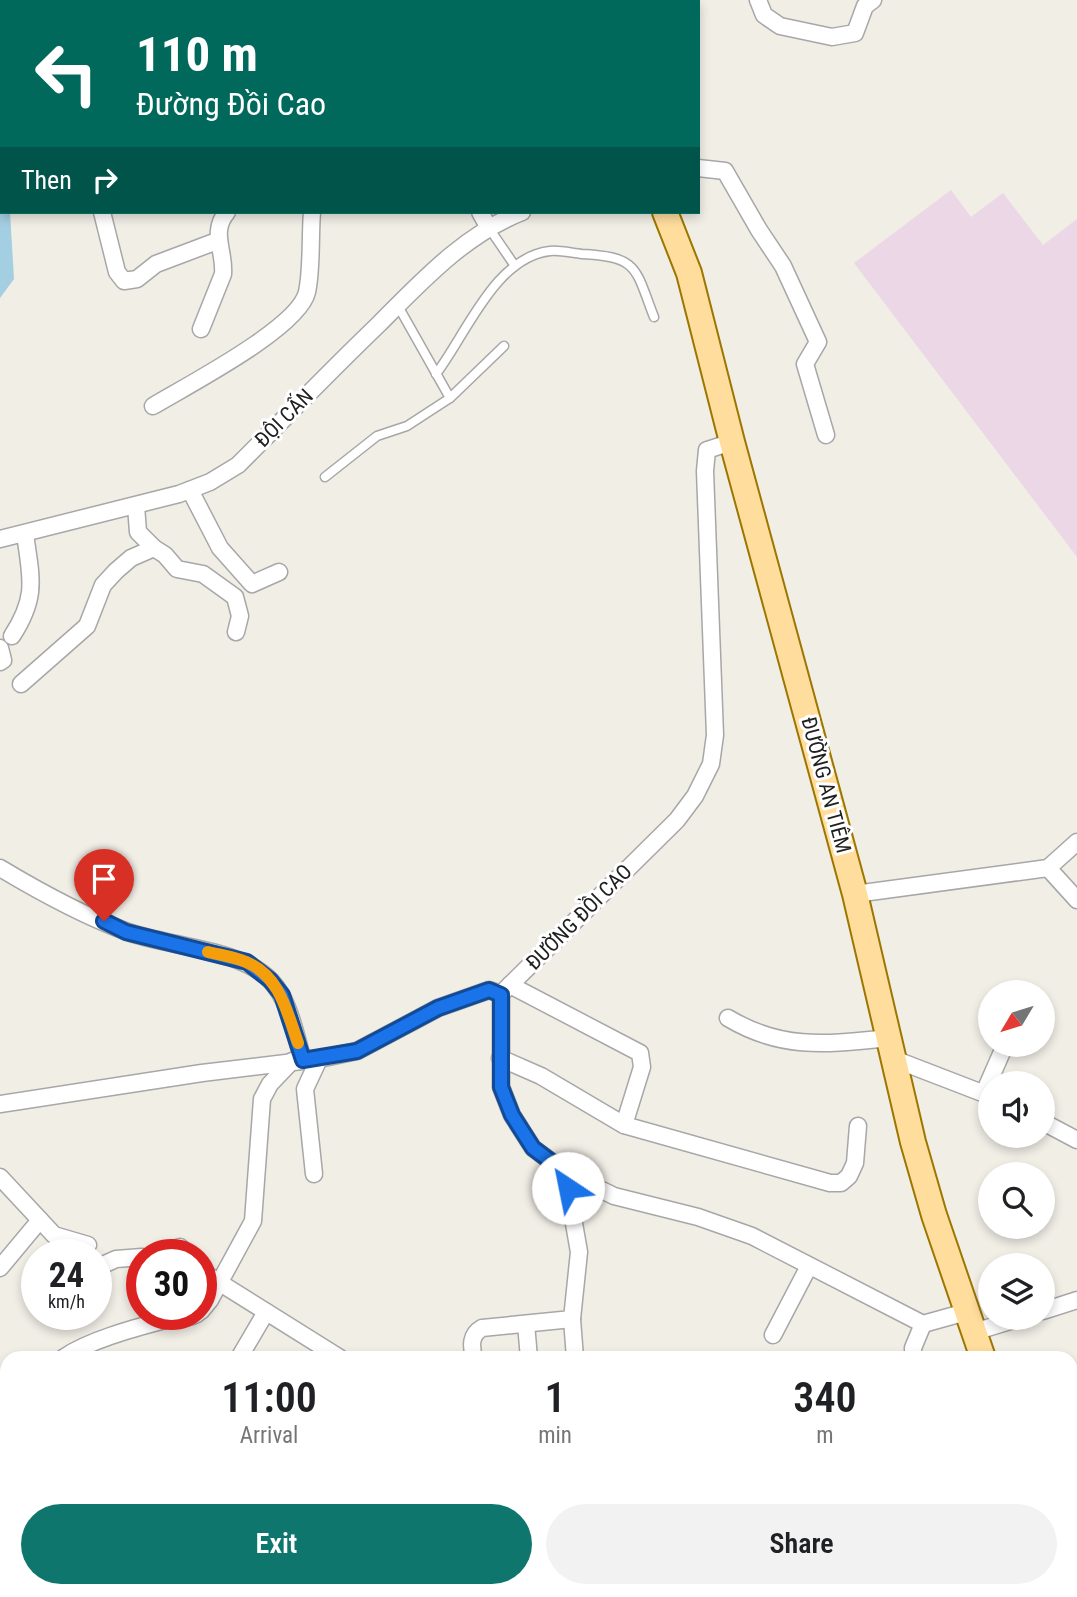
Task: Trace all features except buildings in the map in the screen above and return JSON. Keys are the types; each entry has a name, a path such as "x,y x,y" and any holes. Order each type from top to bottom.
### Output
{"main road":[{"name":"ĐƯỜNG AN TIÊM","path":"666,214 689,273 732,442 855,894 913,1142 980,1351"}],"street":[{"path":"758,0 764,15 780,26 832,37 855,33 865,6 873,0"},
{"path":"700,168 725,171 783,266 818,342 805,364 826,435"},
{"path":"102,214 117,272 124,281 137,279 156,264 217,241"},
{"path":"201,329 223,274 224,264 217,241 220,223 226,214"},
{"path":"153,406 254,345 281,326 297,310 307,294 312,214"},
{"path":"481,214 489,228"},
{"name":"ĐỘI CẤN","path":"0,539 136,506 211,482 237,465 459,248 489,228 518,214"},
{"name":"ĐƯỜNG ĐỒI CAO","path":"506,990 677,820 695,796 711,764 715,735 715,687 705,471 707,450 732,442"},
{"path":"190,490 220,548 252,584 279,572"},
{"path":"136,506 138,532 154,548 165,555 177,569 203,574 235,597 240,616 236,632"},
{"path":"12,636 25,617 30,602 32,584 25,534"},
{"path":"21,684 87,626 103,585 116,571 131,558 154,548"},
{"path":"0,648 3,660 0,662"},
{"path":"855,894 1048,868 1077,842"},
{"path":"0,868 35,889 126,932 247,962 270,980 282,995 305,1060 304,1089 314,1174"},
{"path":"1048,868 1077,900"},
{"path":"0,1104 357,1051 438,1008 489,990 506,990 640,1053 642,1067 624,1125"},
{"path":"506,990 500,1058 501,1087 512,1115 533,1148 565,1172 614,1196 698,1217 752,1236 923,1324 978,1321"},
{"path":"728,1018 746,1029 784,1041 892,1049 978,1090"},
{"path":"500,1058 541,1076 624,1125 836,1184 846,1180 853,1170 858,1126"},
{"path":"217,1287 253,1221 262,1099 270,1084 305,1060"},
{"path":"1055,1128 1077,1140"},
{"path":"565,1172 579,1252 572,1319 574,1351"},
{"path":"0,1177 54,1235 68,1239"},
{"path":"0,1268 40,1220"},
{"path":"773,1335 809,1266"},
{"path":"217,1281 329,1351"},
{"path":"1055,1307 1077,1300"},
{"path":"243,1351 266,1312"},
{"path":"469,1351 473,1336 482,1328 572,1319"},
{"path":"526,1324 528,1351"},
{"path":"914,1351 923,1324"},
{"path":"79,1351 133,1330"}],"lane":[{"path":"489,228 515,266"},
{"path":"436,374 449,358 471,315 503,276 528,257 551,251 604,255 625,261 637,272 654,317"},
{"path":"398,305 450,398"},
{"path":"326,477 377,436 407,426 450,398 504,346"}],"shaded area":[{"path":"951,190 971,217 1003,193 1043,245 1077,219 1077,557 854,263"}],"water":[{"path":"0,214 10,214 14,279 0,298"}],"slow traffic":[{"path":"208,952 247,962 270,980 282,995 298,1043"}],"route":[{"path":"104,921 126,932 247,962 270,980 282,995 303,1060 357,1051 438,1008 489,990 501,995 501,1087 512,1115 533,1148 565,1172 568,1188"}]}
